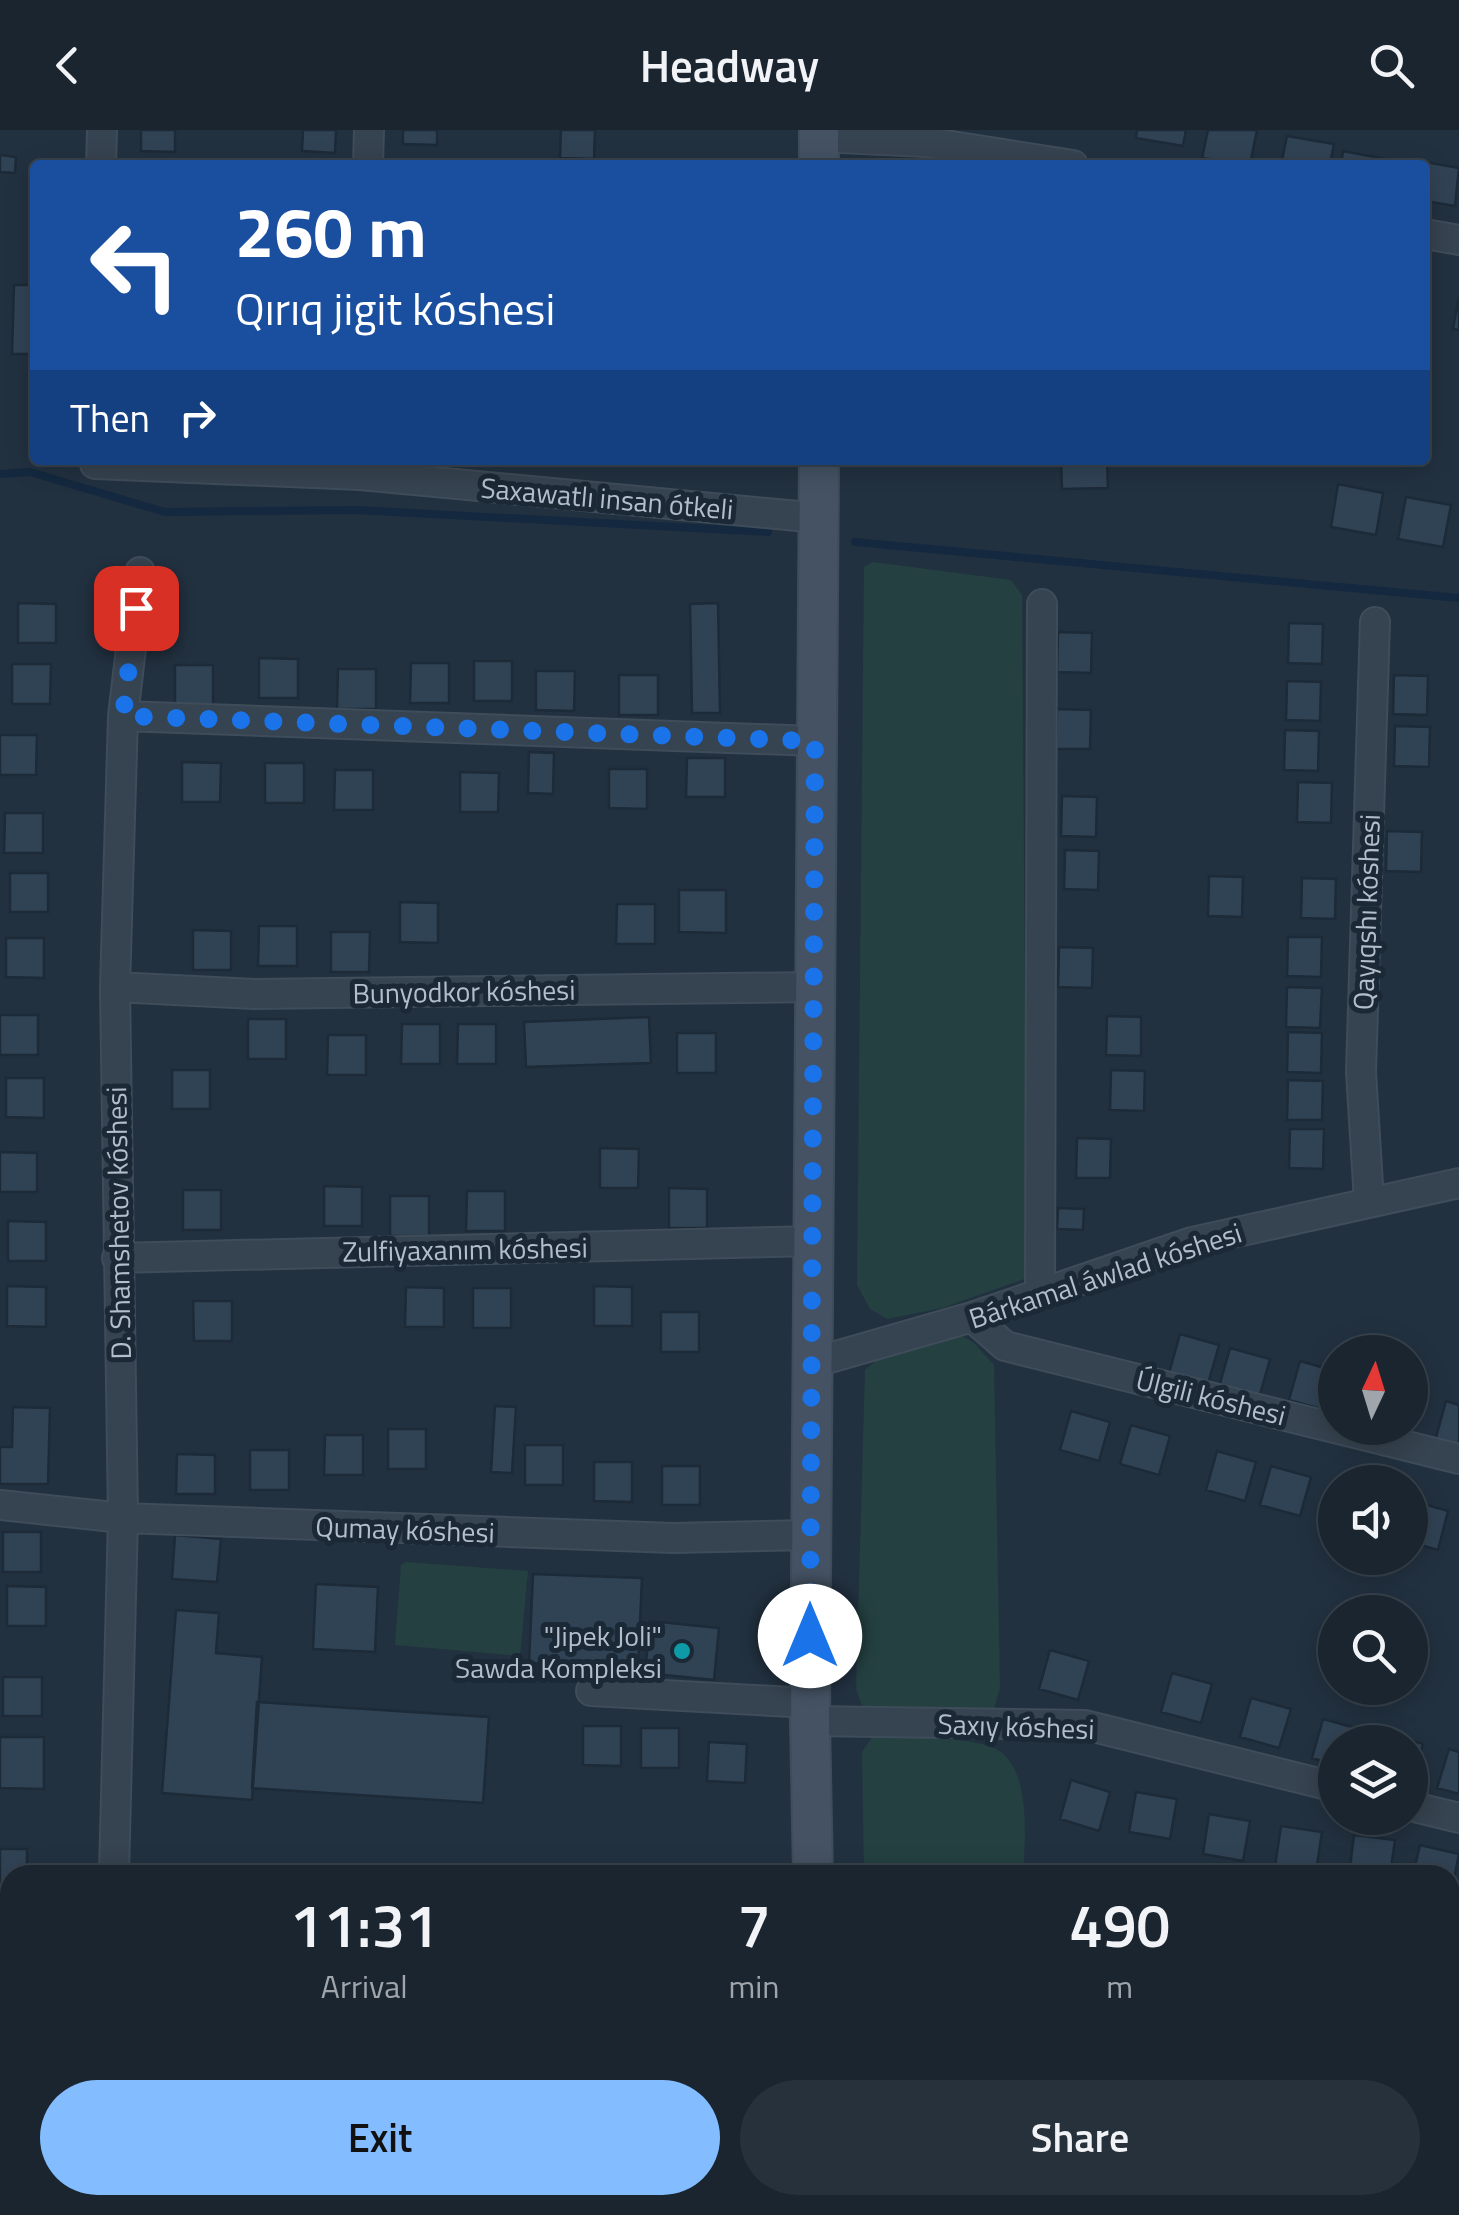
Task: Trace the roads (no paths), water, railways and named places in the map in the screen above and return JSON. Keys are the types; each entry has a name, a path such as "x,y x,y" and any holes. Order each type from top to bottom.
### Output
{"main road":[{"path":"813,1865 812,1240 819,465"}],"street":[{"path":"101,160 102,130"},
{"path":"368,160 369,130"},
{"path":"819,144 926,142 1041,160"},
{"path":"1430,235 1459,240"},
{"name":"Saxawatlı insan ótkeli","path":"228,465 360,468 819,518"},
{"name":"D. Shamshetov kóshesi","path":"114,1865 123,1518 115,987 123,716 140,572"},
{"path":"1040,1294 1042,604"},
{"name":"Qayıqshı kóshesi","path":"1369,1201 1362,1072 1375,622"},
{"path":"123,716 815,741"},
{"name":"Bunyodkor kóshesi","path":"115,987 254,994 814,987"},
{"name":"Bárkamal áwlad kóshesi","path":"812,1363 972,1317 1192,1242 1459,1184"},
{"name":"Zulfiyaxanım kóshesi","path":"117,1258 812,1240"},
{"name":"Úlgili kóshesi","path":"972,1317 1005,1346 1459,1459"},
{"name":"Qumay kóshesi","path":"0,1505 123,1518 673,1538 811,1535"},
{"name":"Saxıy kóshesi","path":"592,1691 810,1712 1085,1724 1318,1783"},
{"path":"1428,1810 1459,1818"}],"waterway":[{"path":"0,474 30,472 165,512 356,510 768,532"},
{"path":"855,542 1459,598"}],"place":[{"name":"\"Jipek Joli\" Sawda Kompleksi","path":"682,1651"}]}
